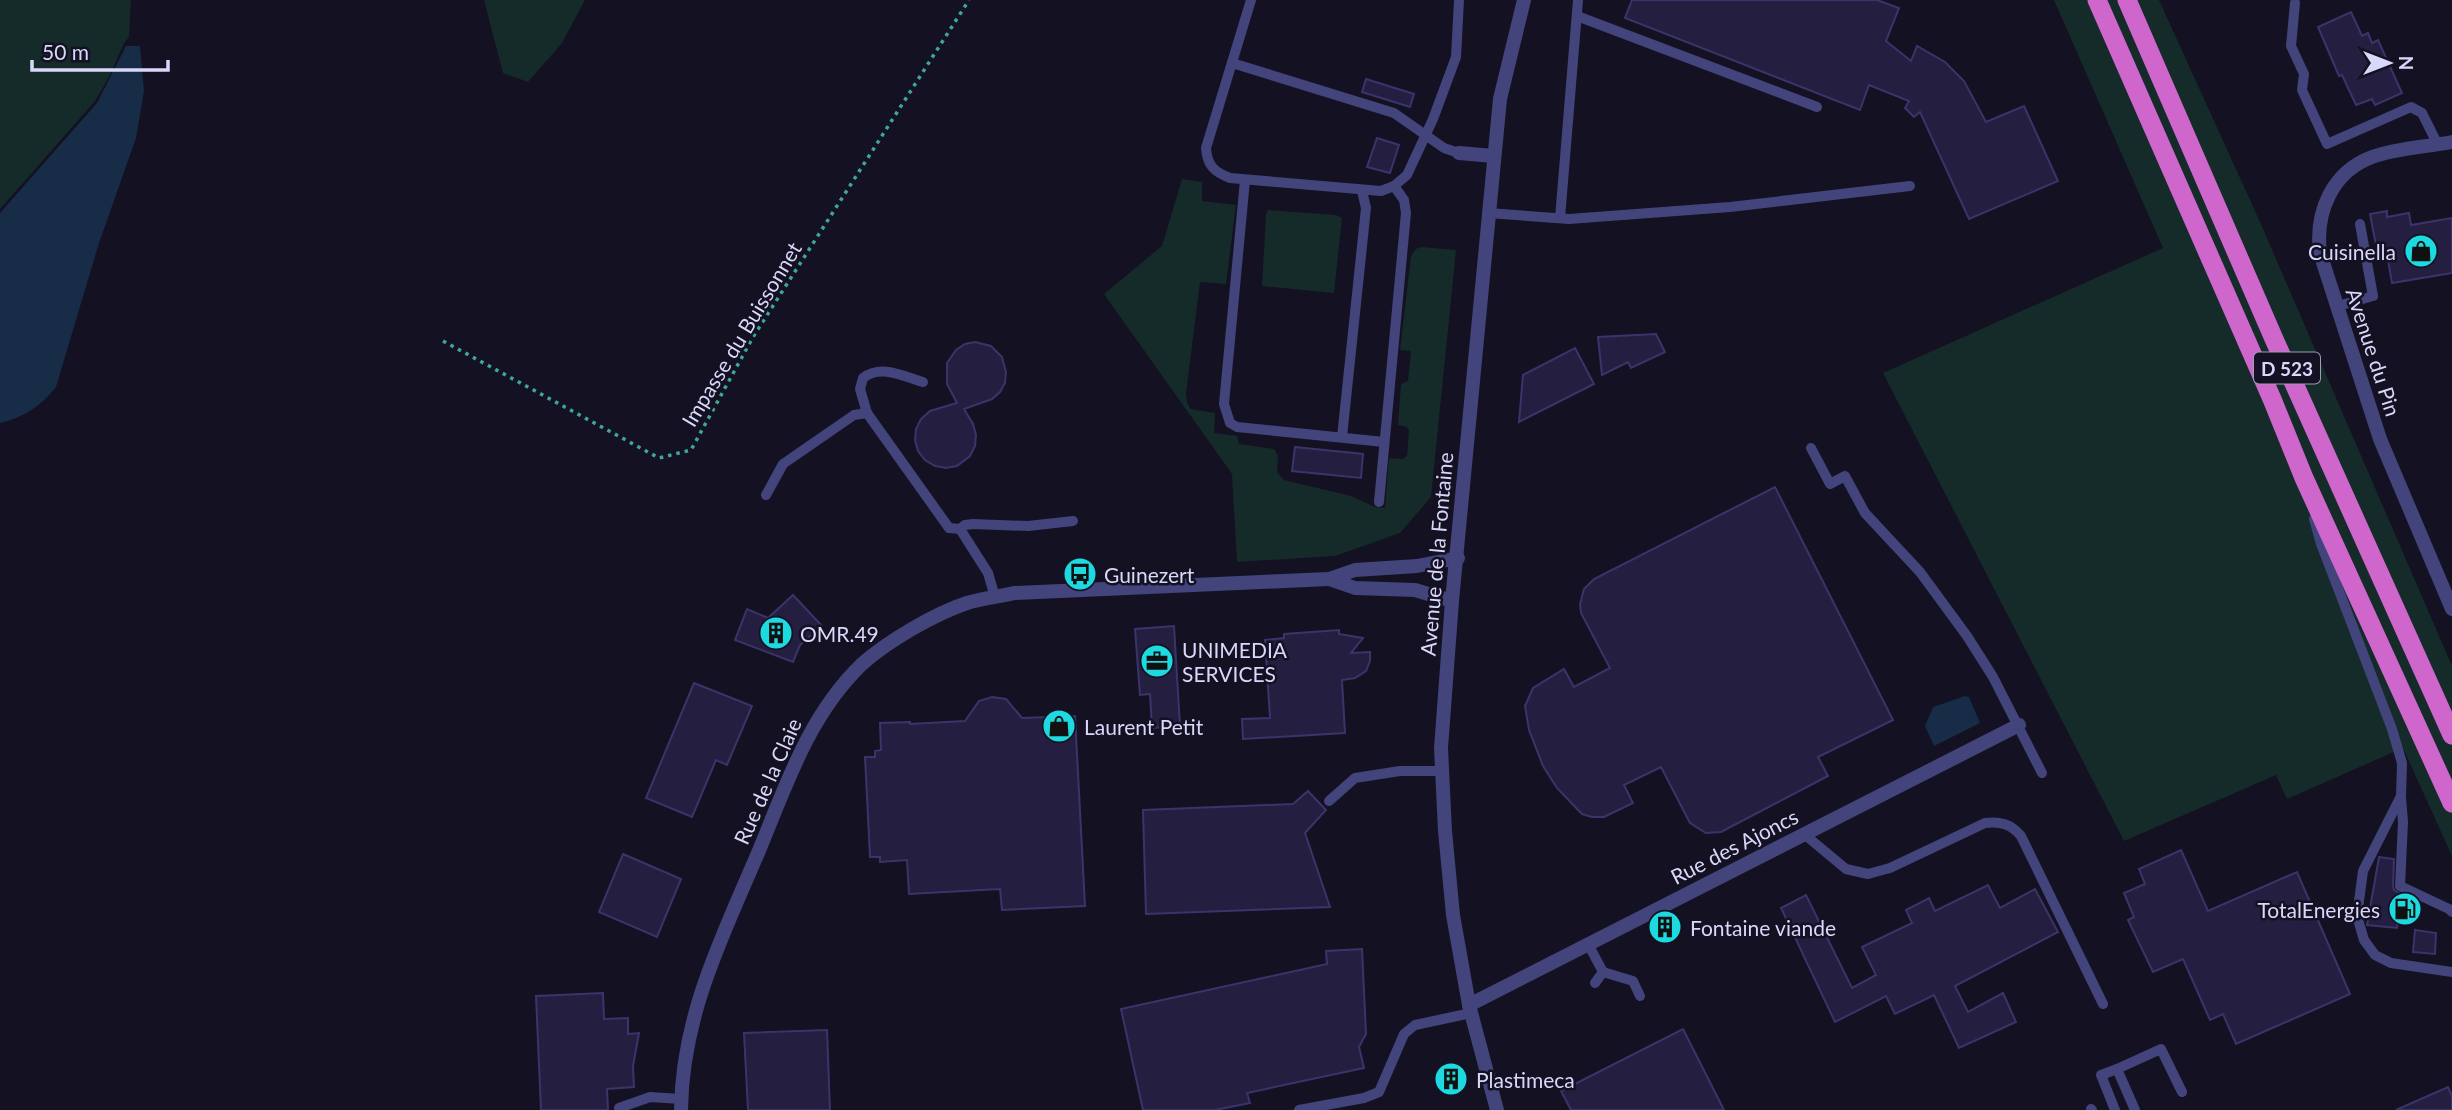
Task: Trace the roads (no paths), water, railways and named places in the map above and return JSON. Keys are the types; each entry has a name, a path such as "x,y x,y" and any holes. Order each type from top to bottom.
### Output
{"highway":[{"name":"D 523","path":"2096,0 2273,399 2304,478 2452,803"},
{"name":"D 523","path":"2127,0 2274,339 2452,735"}],"street":[{"name":"Avenue de la Fontaine","path":"1497,1110 1470,1009 1448,874 1442,771 1443,720 1500,99 1524,0"},
{"name":"Avenue du Pin","path":"2445,143 2373,157 2351,169 2333,187 2322,212 2318,239 2320,253 2390,467 2452,609"},
{"path":"1459,153 1494,156"},
{"name":"Rue de la Claie","path":"681,1104 693,1017 706,978 796,759 814,724 840,688 864,663 940,614 970,603 1014,593 1329,579 1356,570 1417,566 1458,558"},
{"name":"Rue de la Claie","path":"1329,579 1355,587 1415,590 1452,601"},
{"name":"Rue des Ajoncs","path":"1470,1009 1588,944 2019,725"}],"lane":[{"path":"1251,0 1206,148 1212,169 1230,178 1362,191 1381,191 1394,186 1407,176 1456,57 1459,0"},
{"path":"1560,218 1578,0"},
{"path":"2295,3 2291,46 2304,74 2302,90 2327,144 2411,107 2422,113 2445,143"},
{"path":"1577,16 1817,107"},
{"path":"1232,63 1394,113 1444,148 1459,153"},
{"path":"1245,180 1224,404 1230,423 1237,427 1384,442"},
{"path":"1379,502 1406,213 1404,200 1394,186"},
{"path":"1488,213 1560,218 1730,207 1910,186"},
{"path":"1342,437 1366,208 1362,191"},
{"path":"2337,306 2373,296 2360,224"},
{"path":"923,382 889,371 872,371 863,378 860,389 867,413 949,528 960,529 973,524 1028,526 1073,521"},
{"path":"766,495 783,464 854,415 867,413"},
{"path":"1811,448 1830,484 1845,476 1865,513 1920,572 1967,636 2019,725 2042,773"},
{"path":"2304,478 2321,544 2392,729 2402,763 2400,886 2452,912"},
{"path":"960,529 988,573 995,597"},
{"path":"1329,801 1356,778 1400,771 1442,771"},
{"path":"2401,797 2363,871 2357,916 2364,940 2375,955 2391,963 2452,972"},
{"path":"1804,834 1846,869 1868,874 1890,868 1985,823 1998,822 2012,827 2021,836 2103,1004"},
{"path":"1588,944 1602,972 1633,981 1640,996"},
{"path":"1595,983 1602,972"},
{"path":"1299,1110 1364,1098 1379,1092 1404,1034 1415,1025 1470,1009"},
{"path":"2116,1110 2101,1075 2161,1049 2182,1092"},
{"path":"2117,1069 2135,1110"},
{"path":"619,1108 650,1097 681,1104"}],"water":[{"path":"126,46 140,46 144,91 136,138 99,243 56,387 31,410 0,423 0,213 97,103"},
{"path":"1969,697 1980,723 1934,746 1925,726 1933,707"}],"place":[{"name":"Cuisinella","path":"2421,251"},
{"name":"Guinezert","path":"1080,574"},
{"name":"OMR.49","path":"776,633"},
{"name":"UNIMEDIA SERVICES","path":"1157,661"},
{"name":"Laurent Petit","path":"1059,726"},
{"name":"TotalEnergies","path":"2405,909"},
{"name":"Fontaine viande","path":"1665,927"},
{"name":"Plastimeca","path":"1451,1079"}]}
